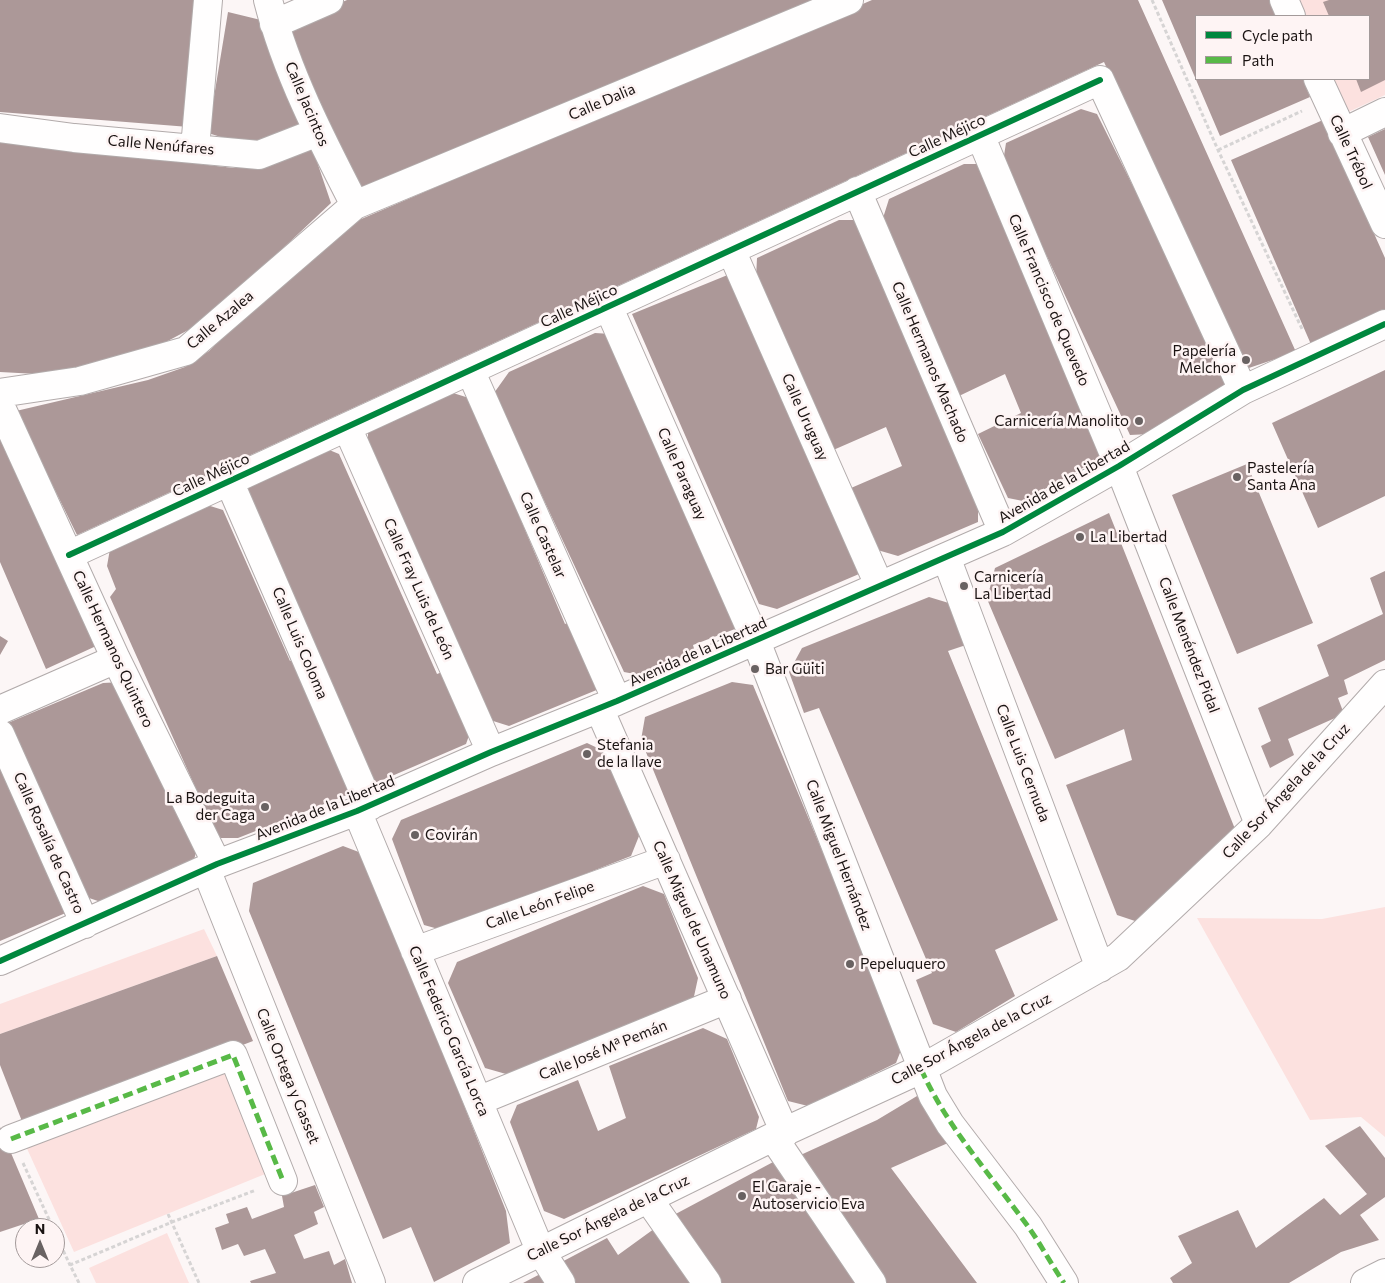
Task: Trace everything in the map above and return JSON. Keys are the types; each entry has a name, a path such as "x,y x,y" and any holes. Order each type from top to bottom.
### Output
{"street":[{"path":"195,148 208,0"},
{"path":"271,12 329,0"},
{"name":"Calle Dalia","path":"355,205 849,0"},
{"path":"1284,0 1291,15"},
{"name":"Calle Jacintos","path":"271,12 318,132 355,205"},
{"name":"Calle Méjico","path":"69,555 1100,80 1243,390"},
{"name":"Calle Trébol","path":"1323,89 1385,224"},
{"path":"1342,133 1385,112"},
{"name":"Calle Nenúfares","path":"0,128 74,138 260,155 318,132"},
{"name":"Calle Francisco de Quevedo","path":"980,135 1119,466"},
{"name":"Calle Hermanos Machado","path":"857,191 1003,532"},
{"name":"Calle Azalea","path":"0,393 80,381 186,351 355,205"},
{"name":"Calle Uruguay","path":"731,250 879,585"},
{"name":"Calle Paraguay","path":"608,306 756,641"},
{"name":"Avenida de la Libertad","path":"0,961 211,867 363,808 491,752 608,705 1003,532 1119,466 1243,390 1314,355 1385,324"},
{"name":"Calle Castelar","path":"470,370 608,705"},
{"name":"Calle Hermanos Quintero","path":"0,405 211,867"},
{"name":"Calle Fray Luis de León","path":"347,426 491,752"},
{"name":"Calle Menéndez Pidal","path":"1119,466 1259,824"},
{"name":"Calle Luis Coloma","path":"229,480 363,808"},
{"name":"Calle Luis Cernuda","path":"946,557 1100,968"},
{"name":"Calle Miguel Hernández","path":"756,641 933,1096 950,1124 1028,1226 1064,1283"},
{"path":"0,710 116,659"},
{"name":"Calle Sor Ángela de la Cruz","path":"477,1283 540,1250 649,1200 779,1135 921,1069 1118,957 1259,824 1385,684"},
{"name":"Calle Miguel de Unamuno","path":"608,705 666,860 727,999 779,1135 872,1283"},
{"name":"Calle Rosalía de Castro","path":"0,734 85,924"},
{"name":"Calle Federico García Lorca","path":"363,808 415,951 540,1250 561,1283"},
{"name":"Calle León Felipe","path":"415,951 666,860"},
{"name":"Calle Ortega y Gasset","path":"211,867 371,1283"},
{"name":"Calle José Mª Pemán","path":"478,1101 727,999"},
{"path":"17,1150 233,1055 283,1180"},
{"path":"649,1200 707,1283"},
{"path":"1365,1283 1385,1273"}],"path":[{"path":"1152,0 1218,150 1314,355"},
{"path":"1218,150 1323,89"},
{"path":"17,1150 48,1218"},
{"path":"70,1265 172,1222 283,1180"},
{"path":"168,1214 199,1283"},
{"path":"65,1255 79,1283"}],"shaded area":[{"path":"1293,0 1385,0 1385,95 1344,114 1328,80 1370,80 1370,15 1300,15"},
{"path":"1385,907 1385,1137 1361,1117 1310,1120 1197,918 1322,919"},
{"path":"204,929 217,956 0,1034 0,1004"},
{"path":"229,1063 270,1172 74,1252 65,1232 65,1218 59,1218 24,1142"},
{"path":"167,1233 189,1283 96,1283 89,1268"}],"building":[{"path":"0,0 199,0 189,127 0,112"},
{"path":"347,0 818,0 358,191 287,26"},
{"path":"872,0 1138,0 1296,352 1243,370 1104,62 77,535 16,411 148,380 185,367 209,351 331,232"},
{"path":"1162,0 1272,0 1278,15 1195,15 1195,77"},
{"path":"1329,0 1385,0 1385,80 1361,92 1356,80 1370,80 1370,15 1329,15 1323,2"},
{"path":"228,12 265,21 305,124 253,147 208,133"},
{"path":"1196,80 1303,80 1310,97 1220,136"},
{"path":"1081,109 1097,114 1227,374 1225,391 1150,434 1130,435 1003,162 1006,143"},
{"path":"1323,120 1385,258 1385,316 1313,349 1231,160"},
{"path":"1385,129 1385,175 1368,137"},
{"path":"0,141 234,168 264,166 312,147 331,203 207,320 164,343 93,366 37,374 0,372"},
{"path":"964,164 978,164 1101,458 1023,501 1008,498 978,434 1021,413 1005,374 959,396 883,218 889,199"},
{"path":"839,220 855,220 978,500 978,522 898,556 874,549 851,488 902,466 886,427 831,451 756,278 757,258"},
{"path":"730,274 859,574 777,609 759,604 632,314"},
{"path":"595,333 611,334 737,609 735,629 693,645 695,652 640,675 624,672 494,393 509,372"},
{"path":"1385,370 1385,496 1318,528 1272,423"},
{"path":"453,393 469,398 565,624 574,620 599,689 509,726 490,720 368,449 368,431"},
{"path":"0,422 98,633 94,647 46,669 0,562"},
{"path":"322,447 339,454 437,674 445,671 472,727 466,744 371,785 247,504 249,483"},
{"path":"1247,464 1313,623 1237,654 1172,495"},
{"path":"207,505 223,510 290,661 298,658 352,793 238,838 218,838 110,597 116,589 107,566 110,549"},
{"path":"1109,513 1237,834 1141,923 1117,915 1066,785 1132,760 1124,729 1055,759 987,599 995,568"},
{"path":"1385,571 1385,660 1344,680 1348,694 1338,698 1344,714 1288,739 1294,755 1270,768 1261,746 1271,741 1258,708 1329,676 1317,645 1383,614 1370,578"},
{"path":"929,597 952,604 969,644 948,651 1058,920 995,950 1015,996 956,1032 933,1024 916,980 932,973 819,708 804,713 789,672 802,648"},
{"path":"0,636 8,641 0,655"},
{"path":"122,682 198,845 194,860 101,902 80,895 3,725 103,683"},
{"path":"732,682 753,685 903,1045 896,1063 808,1106 788,1101 641,740 645,717"},
{"path":"587,743 608,753 639,836 631,856 442,930 424,925 392,839 401,820"},
{"path":"0,763 68,912 0,941"},
{"path":"343,846 364,854 506,1211 510,1243 434,1282 411,1227 383,1239 249,911 253,883"},
{"path":"643,886 664,894 698,978 693,1001 506,1074 485,1068 448,983 457,962"},
{"path":"217,956 253,1041 25,1129 0,1065 0,1034"},
{"path":"703,1028 727,1039 759,1117 756,1129 564,1219 544,1211 510,1122 517,1105 578,1080 598,1131 626,1118 609,1066"},
{"path":"917,1096 948,1143 891,1168 977,1283 885,1283 794,1158 877,1120"},
{"path":"1360,1126 1385,1158 1385,1197 1360,1215 1379,1240 1341,1252 1289,1283 1173,1283 1170,1278 1192,1263 1178,1236 1238,1210 1256,1248 1324,1198 1340,1215 1367,1194 1325,1146"},
{"path":"0,1127 39,1218 15,1218 15,1227 0,1232"},
{"path":"775,1161 861,1283 717,1283 670,1217"},
{"path":"315,1185 324,1207 314,1212 318,1224 294,1235 304,1259 329,1251 334,1265 345,1259 352,1283 251,1283 250,1281 276,1273 265,1249 244,1256 238,1244 222,1250 215,1228 229,1223 226,1214 247,1207 252,1219 284,1207 282,1196"},
{"path":"658,1226 701,1283 568,1283 556,1265 607,1238 618,1255"},
{"path":"546,1271 554,1283 523,1283"}],"marked path":[{"path":"11,1139 233,1055 283,1181"},
{"path":"921,1069 943,1111 1027,1225 1064,1283"}],"cycle path":[{"path":"69,555 1100,80"},
{"path":"0,961 217,864 357,811 491,752 617,701 1003,532 1119,466 1243,390 1385,324"}],"place":[{"name":"Papelería Melchor","path":"1246,360"},
{"name":"Carnicería Manolito","path":"1139,421"},
{"name":"Pastelería Santa Ana","path":"1237,477"},
{"name":"La Libertad","path":"1080,537"},
{"name":"Carnicería La Libertad","path":"964,586"},
{"name":"Bar Güiti","path":"755,669"},
{"name":"Stefania de la llave","path":"587,754"},
{"name":"La Bodeguita der Caga","path":"265,807"},
{"name":"Covirán","path":"415,835"},
{"name":"Pepeluquero","path":"850,964"},
{"name":"El Garaje - Autoservicio Eva","path":"742,1196"}]}
